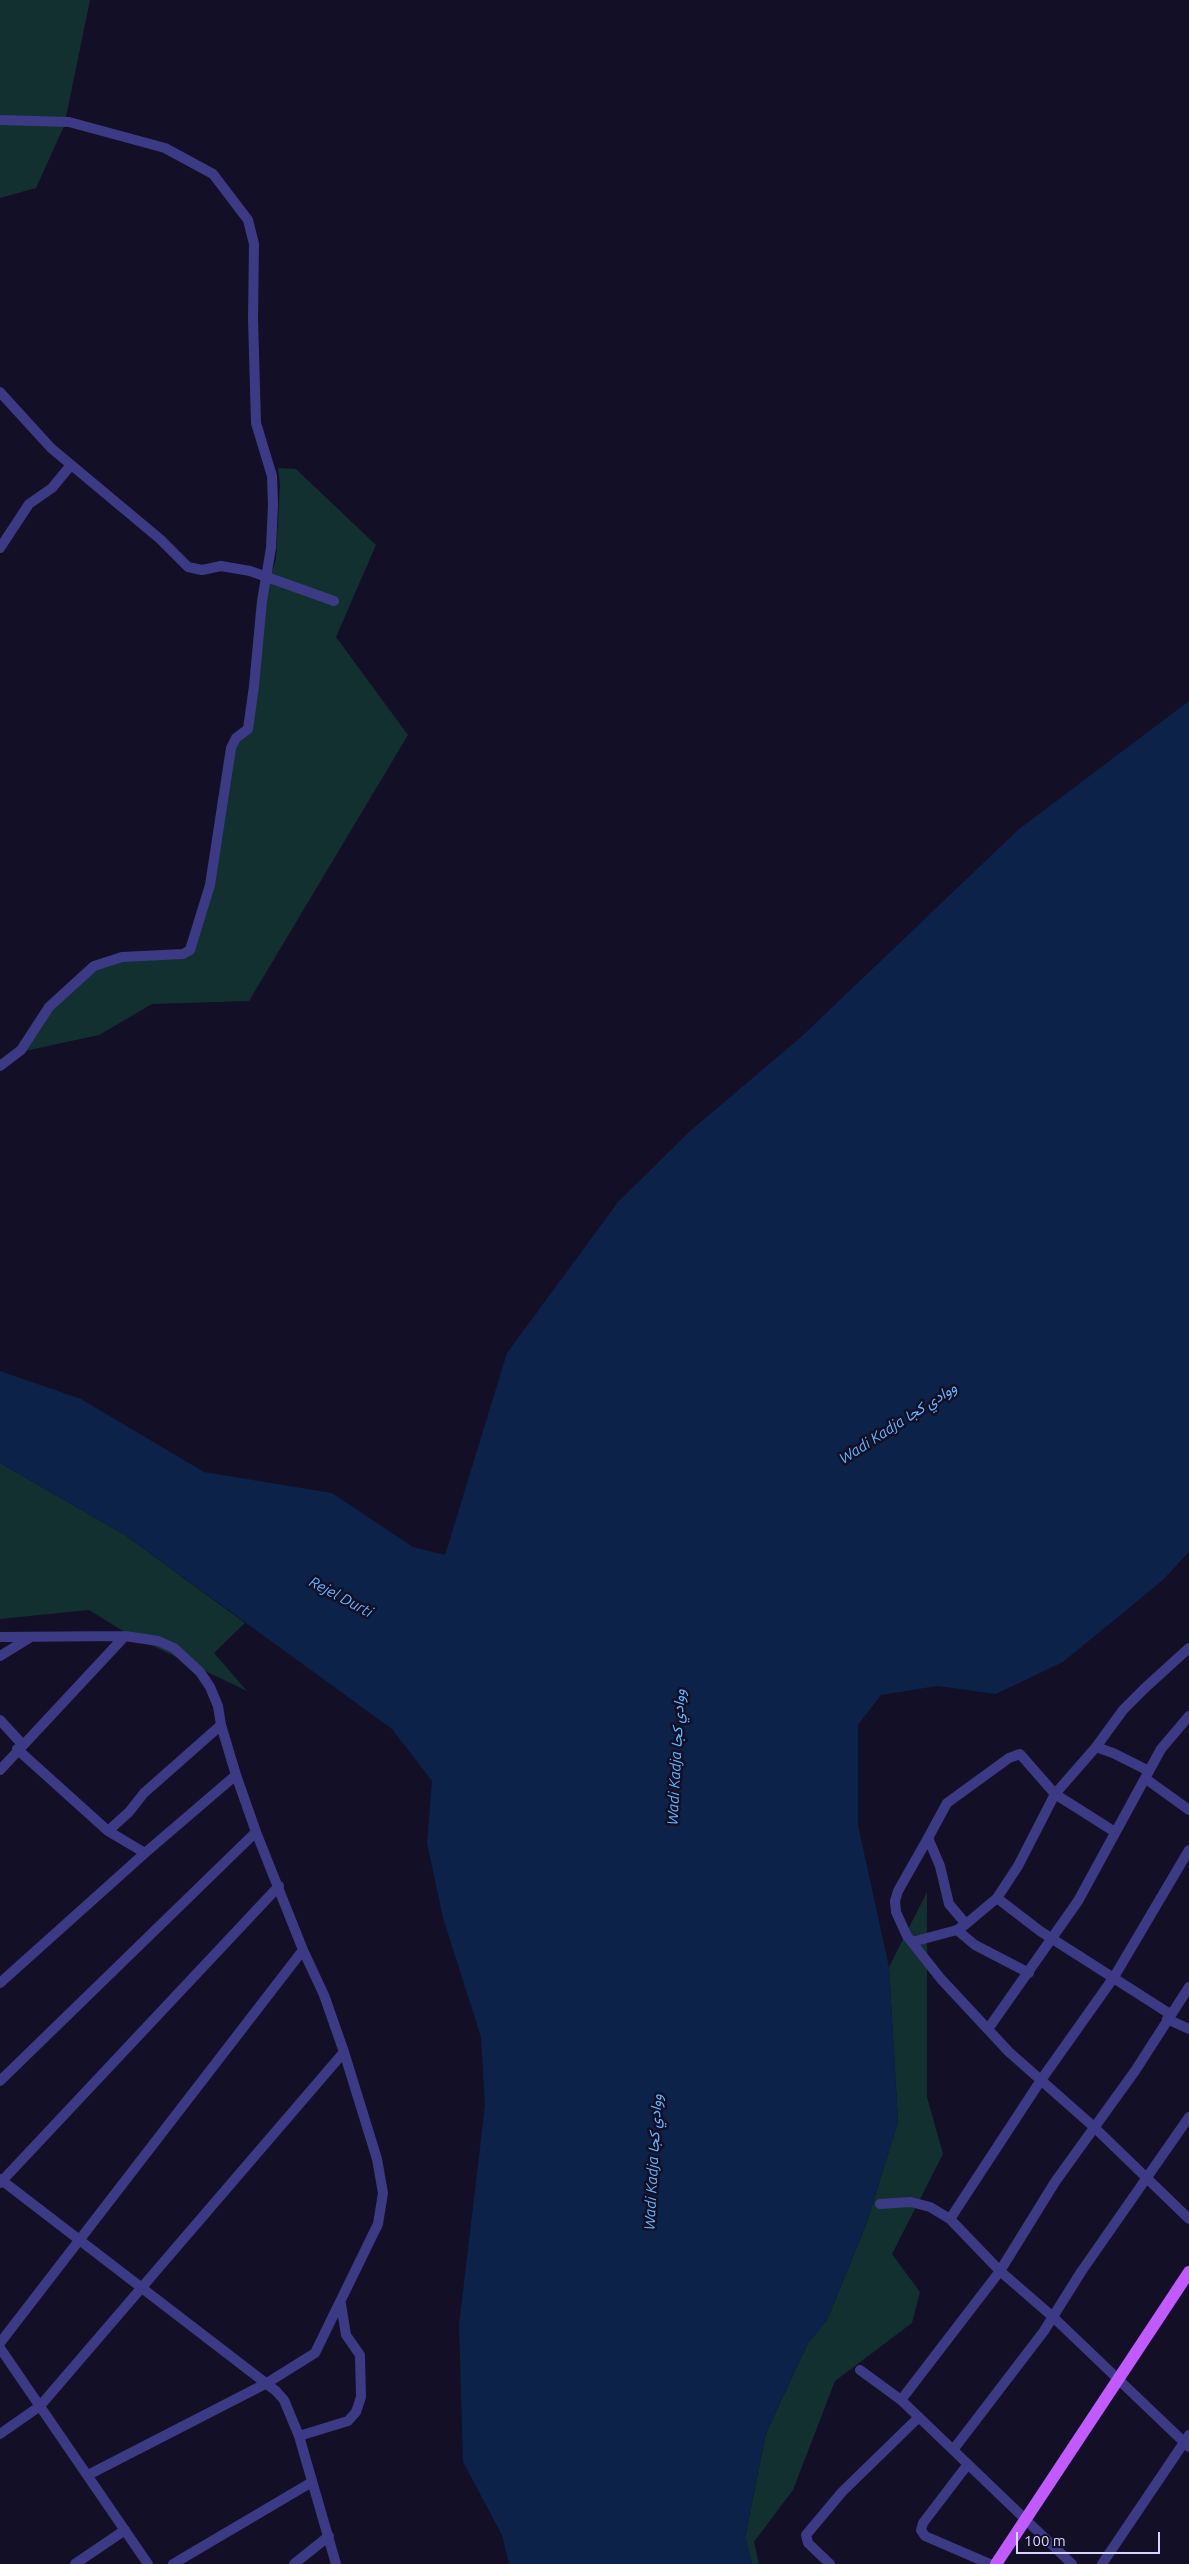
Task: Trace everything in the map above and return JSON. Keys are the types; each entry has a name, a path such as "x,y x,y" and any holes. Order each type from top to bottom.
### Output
{"main road":[{"path":"996,2564 1189,2272"}],"street":[{"path":"0,120 69,122 165,148 213,174 248,220 254,244 253,319 256,423 272,476 271,539 248,729 236,738 231,748 210,885 190,950 183,954 122,957 94,966 50,1008 21,1050 0,1066"},
{"path":"0,392 51,448 160,539 188,567 202,570 221,566 234,567 266,576 334,601"},
{"path":"0,548 29,504 52,488 71,465"},
{"path":"0,1656 32,1636"},
{"path":"0,1770 125,1636"},
{"path":"0,1637 125,1636 158,1641 174,1648 200,1672 210,1687 218,1706 221,1725 236,1775 256,1832 303,1950 324,1995 344,2052 377,2159 383,2193 378,2224 341,2304 315,2353 267,2383 88,2475"},
{"path":"912,1942 957,1930 997,1898 1032,1841 1043,1815 1055,1794 1096,1747 1104,1733 1123,1710 1146,1686 1189,1648"},
{"path":"988,2029 1078,1901 1161,1749 1189,1716"},
{"path":"0,1720 20,1747 108,1831 145,1853"},
{"path":"108,1831 129,1812 144,1793 221,1725"},
{"path":"1096,1747 1114,1753 1148,1775 1189,1810"},
{"path":"1115,1832 1055,1794 1020,1754 1015,1755 947,1804 898,1891 895,1902 896,1912 900,1926 941,1979 988,2029 1040,2080 1148,2178 1189,2220"},
{"path":"0,1983 145,1853 236,1775"},
{"path":"0,2081 256,1832"},
{"path":"928,1838 940,1866 949,1904 966,1924"},
{"path":"950,2219 1040,2080 1114,1977 1189,1850"},
{"path":"278,1886 1,2181 143,2287 267,2383 284,2400 299,2436 336,2564"},
{"path":"997,1898 1026,1921 1114,1977 1169,2017 1189,2029"},
{"path":"957,1930 974,1945 1029,1973"},
{"path":"0,2343 303,1950"},
{"path":"901,2400 1000,2271 1055,2182 1135,2071 1189,1987"},
{"path":"0,2434 40,2406 344,2052"},
{"path":"953,2450 1053,2316 1081,2272 1189,2117"},
{"path":"880,2204 911,2202 930,2208 950,2219 1000,2271 1053,2316 1187,2441 1102,2564"},
{"path":"299,2436 348,2421 356,2412 362,2397 360,2355 346,2335 341,2304"},
{"path":"0,2348 148,2564"},
{"path":"860,2370 901,2400 1072,2564"},
{"path":"830,2564 808,2543 806,2535 837,2497 919,2417"},
{"path":"968,2464 923,2523 921,2530 925,2536 990,2564"},
{"path":"174,2564 312,2482"},
{"path":"75,2564 125,2530"},
{"path":"294,2564 329,2536"}],"green space":[{"path":"0,0 90,0 66,117 0,117"},
{"path":"0,123 65,124 36,188 0,198"},
{"path":"278,468 296,469 376,545 336,637 408,735 249,1001 152,1004 99,1035 25,1051 51,1010 96,968 123,959 183,956 194,944 233,749 249,729 269,581 276,559 280,484"},
{"path":"0,1463 125,1535 245,1623 214,1653 247,1691 128,1634 89,1610 0,1619"},
{"path":"927,1892 927,2097 943,2154 892,2254 920,2292 912,2323 835,2381 793,2490 754,2542 759,2564 752,2564 745,2537 766,2433 808,2343 827,2320 866,2225 898,2122 889,1967"}],"water":[{"path":"1189,701 1189,1552 1163,1580 1063,1662 996,1694 937,1686 881,1695 858,1725 858,1825 889,1967 898,2122 866,2225 827,2320 808,2343 766,2433 745,2537 752,2564 509,2564 502,2535 463,2462 459,2325 485,2105 481,2037 443,1918 427,1843 432,1781 392,1729 125,1535 0,1463 0,1371 81,1399 204,1472 332,1493 413,1547 445,1555 507,1353 618,1202 689,1132 801,1037 1019,829"}],"water label":[{"name":"Wadi Kadja ووادي كجا","path":"898,1423"},
{"name":"Rejel Durti","path":"341,1597"},
{"name":"Wadi Kadja ووادي كجا","path":"676,1757"},
{"name":"Wadi Kadja ووادي كجا","path":"653,2162"}]}
